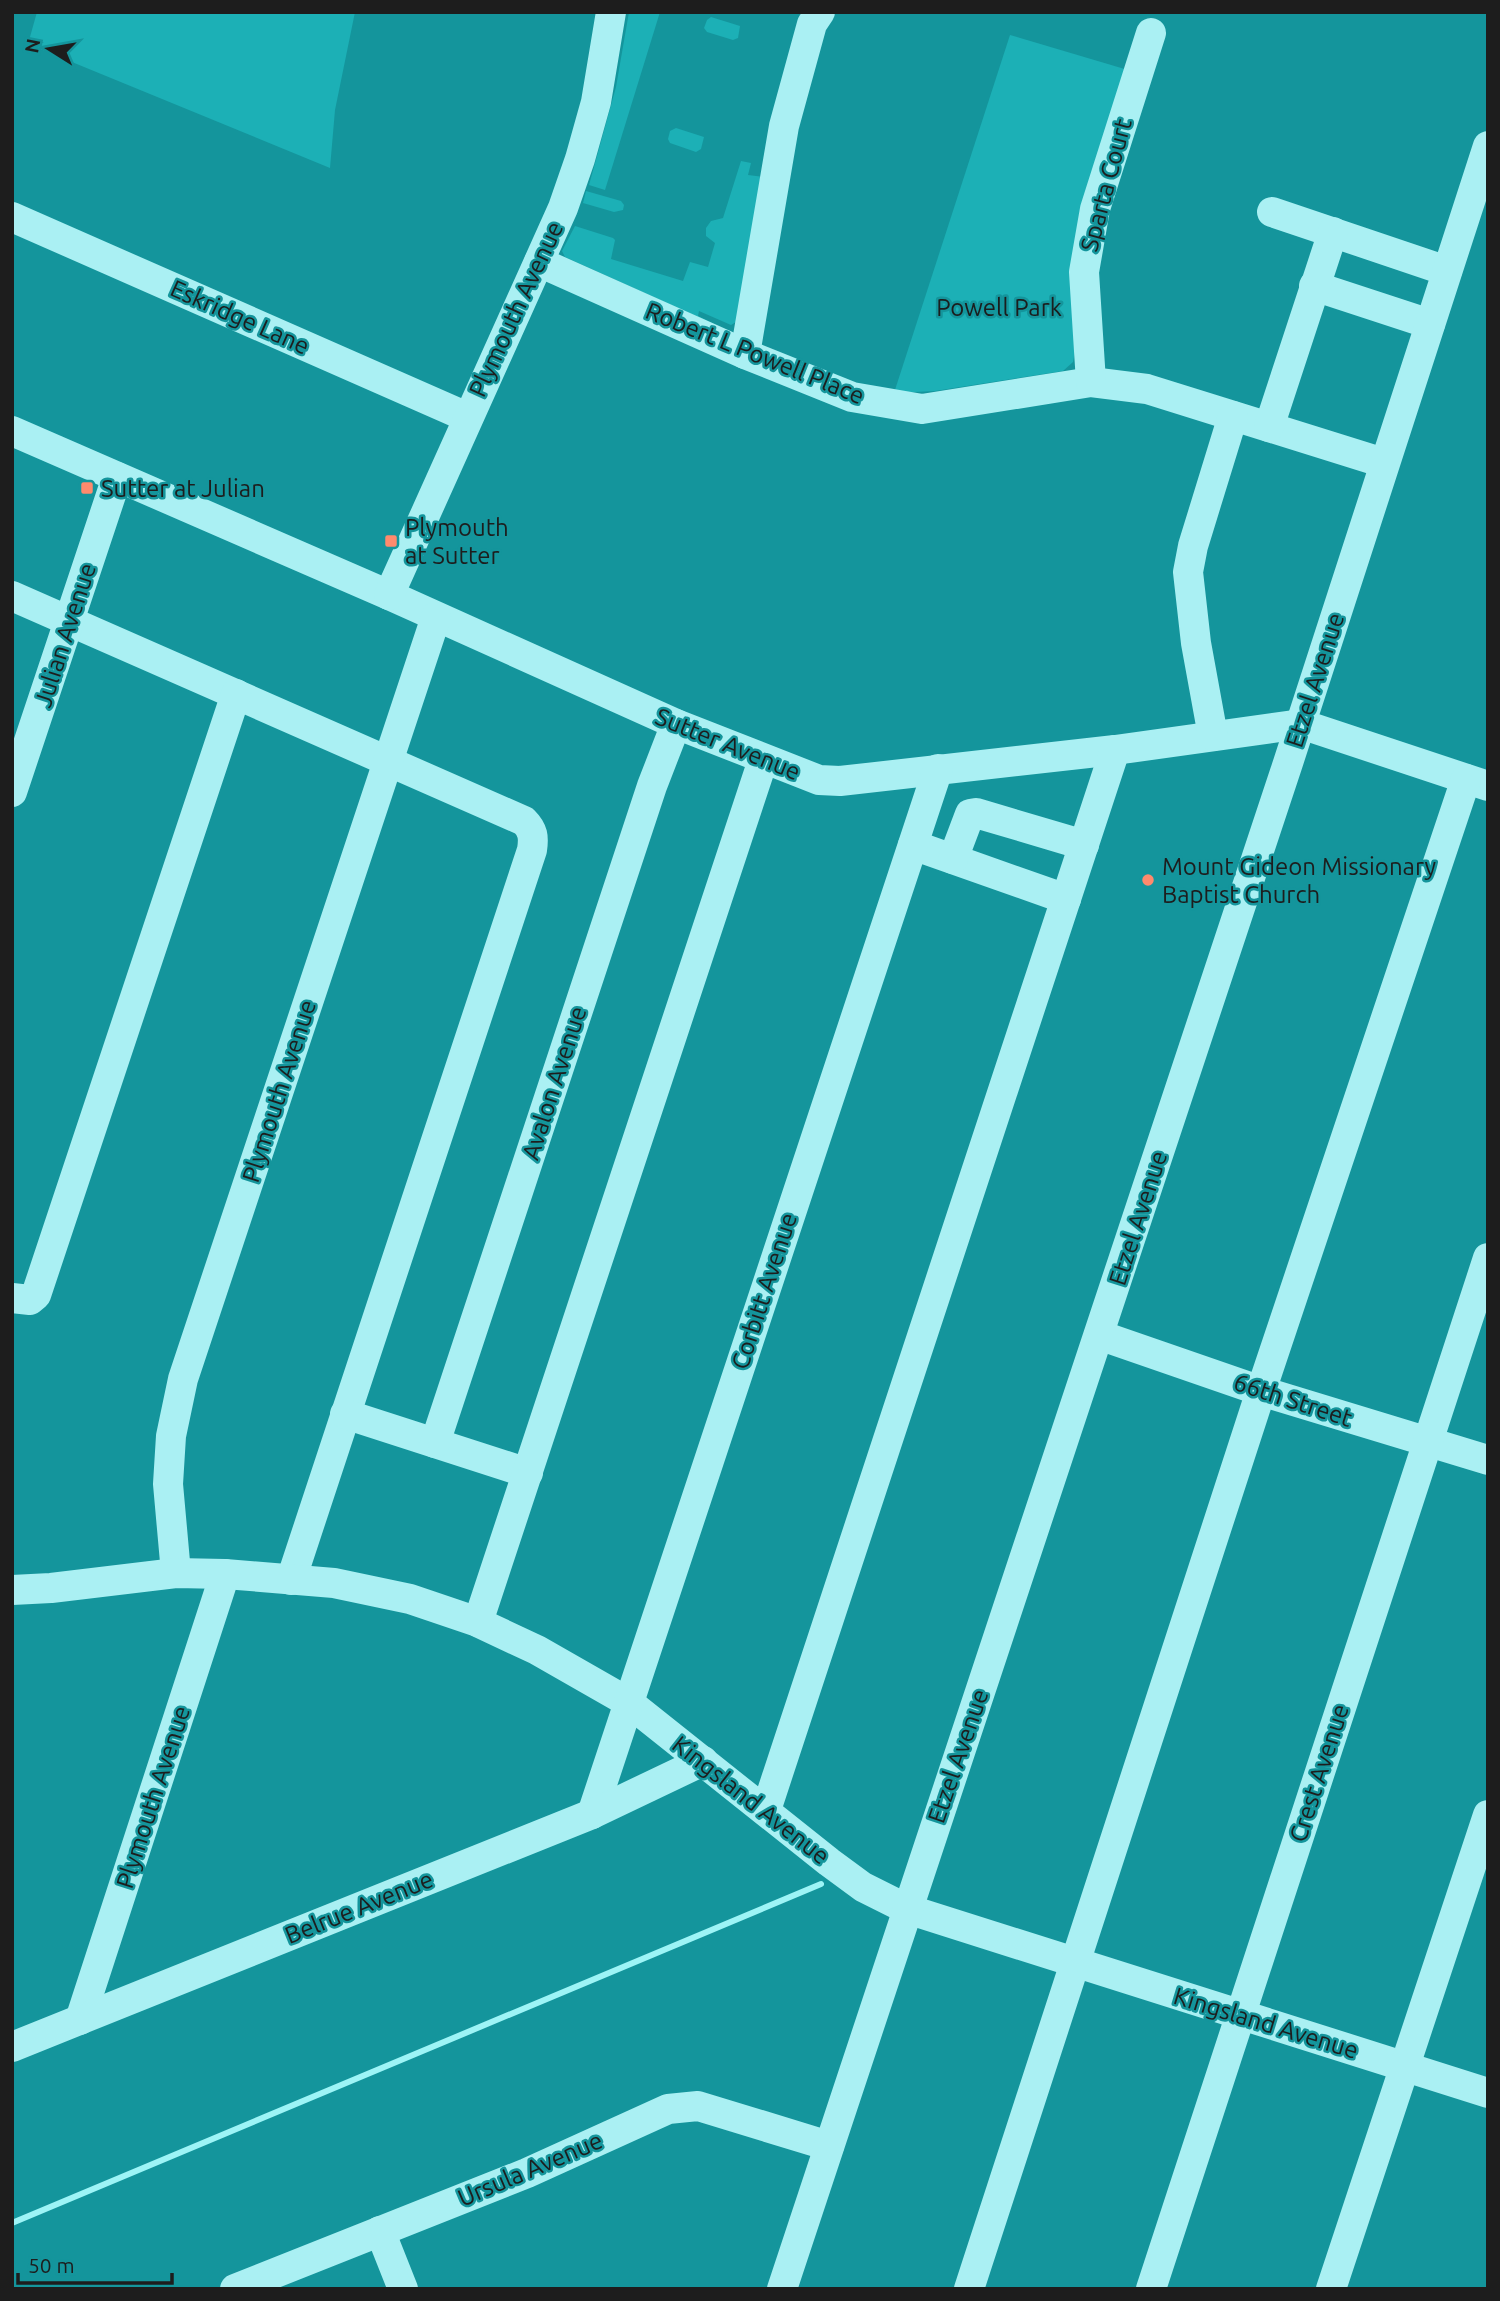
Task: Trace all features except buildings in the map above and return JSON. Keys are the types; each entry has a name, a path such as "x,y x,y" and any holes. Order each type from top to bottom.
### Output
{"street":[{"name":"Plymouth Avenue","path":"389,595 563,208 596,102 611,12"},
{"path":"745,354 784,126 812,24 820,12"},
{"name":"Sparta Court","path":"1091,382 1084,272 1086,259 1095,209 1151,33"},
{"name":"Etzel Avenue","path":"782,2289 1301,724 1487,149"},
{"path":"1272,212 1447,271"},
{"name":"Eskridge Lane","path":"12,217 467,417"},
{"path":"1269,427 1333,232"},
{"name":"Robert L Powell Place","path":"539,262 745,354 852,397 922,409 1091,382 1147,389 1384,463"},
{"path":"1314,286 1430,324"},
{"path":"1213,736 1196,643 1188,572 1193,546 1233,416"},
{"name":"Sutter Avenue","path":"12,431 389,595 676,724 819,780 840,782 1115,750 1301,724 1477,782"},
{"name":"Julian Avenue","path":"12,792 117,477"},
{"path":"12,596 389,760 524,821 532,829 534,839 291,1580"},
{"name":"Plymouth Avenue","path":"176,1573 168,1484 171,1436 183,1379 436,617"},
{"path":"12,1297 30,1300 36,1295 236,694"},
{"name":"Avalon Avenue","path":"435,1443 652,786 676,724"},
{"path":"766,1810 1115,750"},
{"path":"478,1622 763,760"},
{"name":"Corbitt Avenue","path":"592,1814 938,769"},
{"path":"969,2289 1261,1391 1477,782"},
{"path":"953,859 970,814 976,813 1084,845"},
{"path":"913,845 1066,899"},
{"name":"Crest Avenue","path":"1151,2289 1488,1258"},
{"name":"66th Street","path":"1099,1335 1261,1391 1488,1460"},
{"path":"345,1414 528,1473"},
{"name":"Kingsland Avenue","path":"12,1590 176,1573 225,1574 334,1583 410,1600 478,1622 537,1650 628,1702 863,1887 907,1909 1488,2093"},
{"name":"Plymouth Avenue","path":"80,2020 225,1574"},
{"name":"Belrue Avenue","path":"12,2047 592,1814 703,1762"},
{"path":"1331,2289 1488,1815"},
{"name":"Ursula Avenue","path":"234,2289 527,2173 668,2109 698,2106 829,2146"},
{"path":"380,2231 403,2289"}],"green space":[{"path":"37,12 355,12 335,110 330,168 28,44"},
{"path":"629,12 660,12 605,190 589,185 616,87"},
{"path":"711,17 740,26 738,38 733,40 707,32 704,28"},
{"name":"Powell Park","path":"1010,35 1128,70 1073,362 1063,371 935,391 894,393"},
{"path":"676,128 704,137 701,149 696,152 670,143 670,131"},
{"path":"741,161 751,163 748,175 764,177 736,322 731,325 699,311 698,316 722,328 565,257 562,251 575,226 613,238 615,240 611,259 683,281 690,262 708,267 715,243 706,236 706,228 711,221 723,218"},
{"path":"586,191 621,201 623,210 614,212 583,203"}],"waterway":[{"path":"12,2223 821,1884"}],"place":[{"name":"Sutter at Julian","path":"87,488"},
{"name":"Plymouth at Sutter","path":"391,541"},
{"name":"Mount Gideon Missionary Baptist Church","path":"1148,880"}]}
